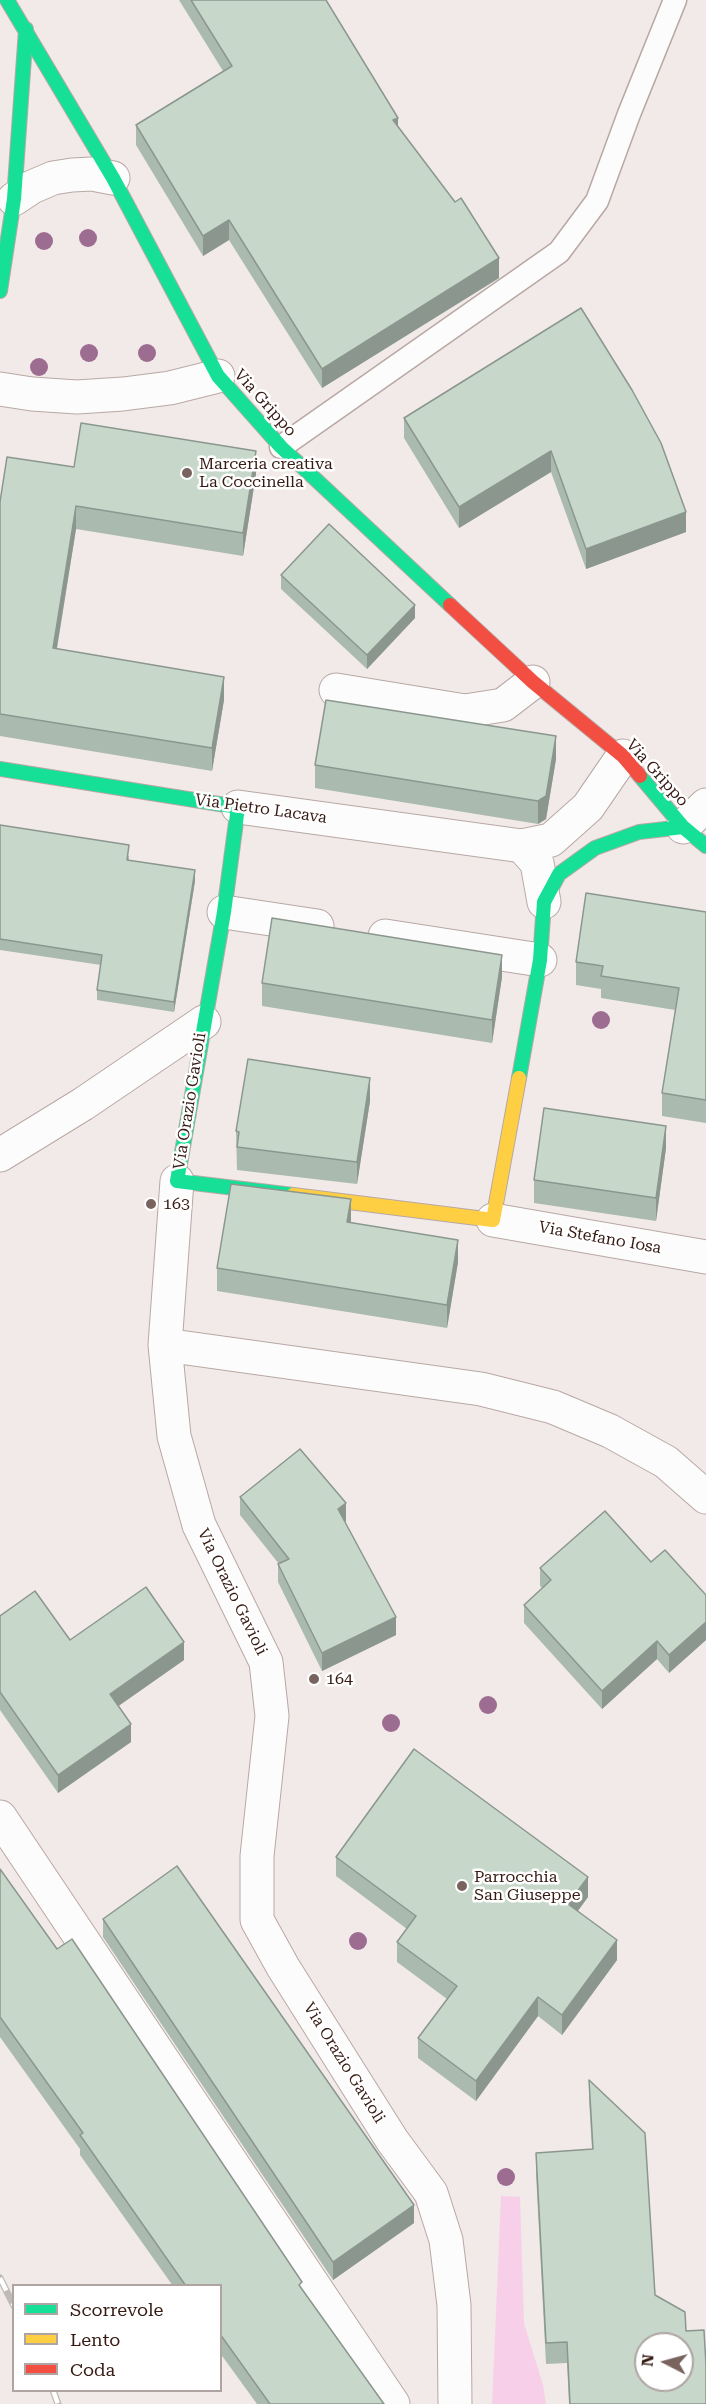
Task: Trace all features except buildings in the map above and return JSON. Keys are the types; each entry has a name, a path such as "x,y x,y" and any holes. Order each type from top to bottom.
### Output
{"street":[{"name":"Via Grippo","path":"7,0 113,178 218,376 281,447 533,681 623,756 694,837"},
{"path":"0,291 14,199 26,29"},
{"path":"14,199 32,187 53,178 72,174 93,174 113,178"},
{"path":"0,389 77,397 170,388 218,376"},
{"path":"336,690 465,711 503,705 533,681"},
{"name":"Via Pietro Lacava","path":"0,769 238,807 522,846 551,840 588,807 623,756"},
{"path":"544,902 559,874 595,848 639,832 694,837 706,805"},
{"name":"Via Orazio Gavioli","path":"238,807 224,912 177,1181 165,1345 174,1436 199,1525 266,1662 272,1716 257,1856 257,1920 385,2130 430,2193 446,2240 454,2305 455,2404"},
{"path":"177,1181 493,1220 540,960 544,902 537,863 522,846"},
{"path":"224,912 540,960"},
{"path":"0,1155 83,1104 204,1022"},
{"name":"Via Stefano Iosa","path":"493,1220 706,1257"},
{"path":"165,1345 480,1389 553,1407 610,1431 666,1462 706,1497"},
{"path":"0,1816 393,2404"}],"lane":[{"path":"281,447 559,252 597,201 628,114 675,0"}],"shaded area":[{"path":"501,2196 520,2197 524,2323 543,2385 546,2404 492,2404"}],"railway":[{"path":"0,2278 12,2302"},
{"path":"54,2392 58,2404"}],"traffic: fast":[{"path":"7,0 113,178 218,376 281,447 450,605"},
{"path":"0,291 14,199 26,29"},
{"path":"0,769 238,807 224,912 177,1181 293,1195"},
{"path":"640,776 683,827 706,846"},
{"path":"519,1078 540,960 544,902 559,874 595,848 639,832 683,827"}],"traffic: slow":[{"path":"293,1195 493,1220 519,1078"}],"traffic: jam":[{"path":"450,605 533,682 623,756 640,776"}],"place":[{"name":"Marceria creativa La Coccinella","path":"187,473"},
{"name":"163","path":"151,1204"},
{"name":"164","path":"314,1679"},
{"name":"Parrocchia San Giuseppe","path":"462,1886"}]}
